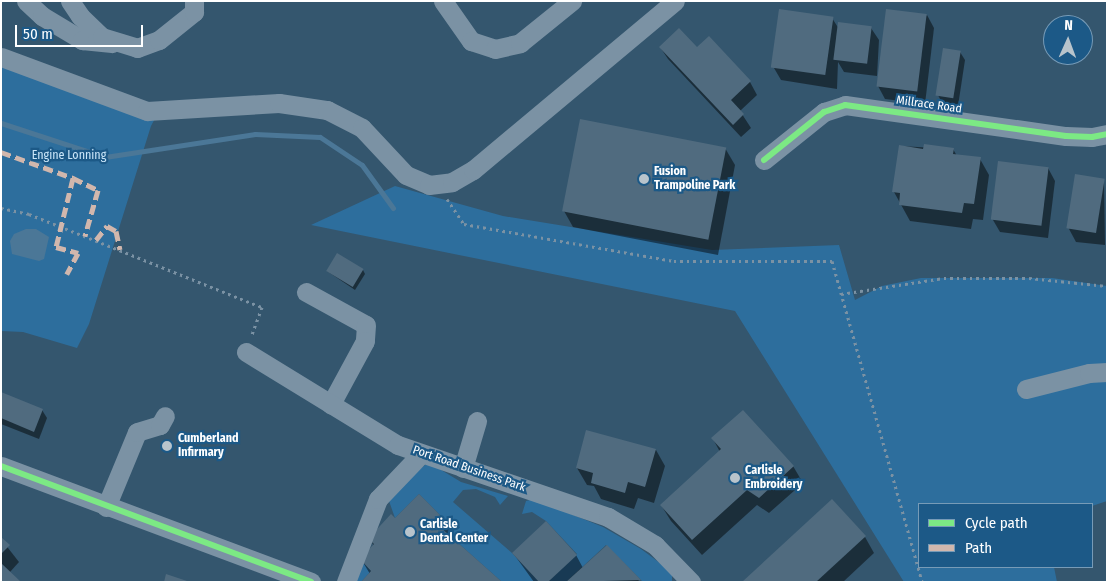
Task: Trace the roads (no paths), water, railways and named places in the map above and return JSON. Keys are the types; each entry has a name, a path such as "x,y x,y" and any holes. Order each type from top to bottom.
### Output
{"street":[{"path":"26,1 42,16 82,40 137,48 160,40 194,12 194,1"},
{"path":"70,1 80,16 102,37 118,44"},
{"path":"443,1 471,41 495,49 520,44 572,1"},
{"path":"1,57 147,111 279,103 327,110 362,128 406,175 416,182 438,184 452,182 473,170 675,1"},
{"name":"Millrace Road","path":"764,160 824,112 845,105 1066,136 1092,137 1107,134"},
{"path":"306,292 366,325 365,341 331,404"},
{"name":"Port Road Business Park","path":"246,352 398,445 608,517 655,545 682,579"},
{"path":"1026,389 1089,373 1107,372"},
{"path":"106,507 137,432 160,424 165,416"},
{"path":"463,468 477,421"},
{"path":"346,582 378,499 421,454"},
{"path":"1,466 268,574 311,582"}],"waterway":[{"path":"1,123 105,157 255,134 320,137 362,165 393,208"}],"place":[{"name":"Fusion Trampoline Park","path":"644,179"},
{"name":"Cumberland Infirmary","path":"167,446"},
{"name":"Carlisle Embroidery","path":"735,478"},
{"name":"Carlisle Dental Center","path":"410,532"}],"park label":[{"name":"Engine Lonning","path":"69,156"}]}
